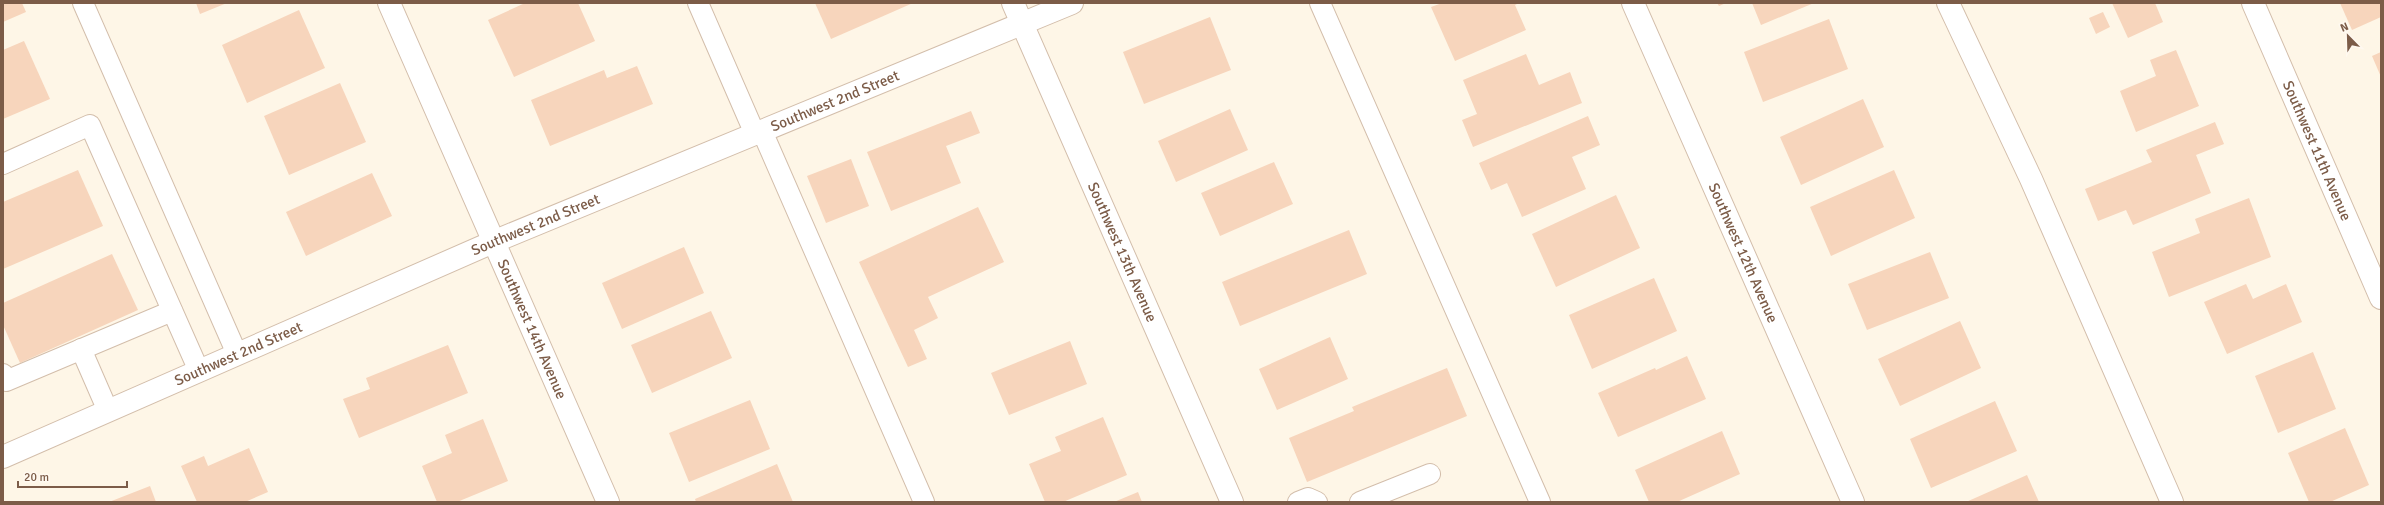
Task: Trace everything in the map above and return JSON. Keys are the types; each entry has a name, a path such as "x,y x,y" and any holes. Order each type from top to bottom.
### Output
{"street":[{"name":"Southwest 14th Avenue","path":"389,3 608,502"},
{"name":"Southwest 13th Avenue","path":"1013,3 1232,502"},
{"name":"Southwest 2nd Street","path":"3,457 493,242 1072,3"},
{"name":"Southwest 12th Avenue","path":"1634,3 1853,502"},
{"path":"1948,3 2031,179 2172,502"},
{"name":"Southwest 11th Avenue","path":"2253,3 2381,298"}],"lane":[{"path":"83,3 237,354"},
{"path":"698,3 759,133 924,502"},
{"path":"1320,3 1540,502"},
{"path":"3,164 90,126 199,371"},
{"path":"3,374 6,381 172,311"},
{"path":"81,349 108,411"},
{"path":"1360,502 1430,474"},
{"path":"1298,502 1308,498 1317,502"}],"building":[{"path":"3,3 22,3 26,12 3,22"},
{"path":"196,3 227,3 200,14"},
{"path":"525,3 578,3 595,41 514,77 488,20"},
{"path":"815,3 913,3 831,39"},
{"path":"1442,3 1519,3 1515,5 1526,30 1455,61 1431,7"},
{"path":"1717,3 1726,3 1719,6"},
{"path":"1752,3 1814,3 1761,25"},
{"path":"2112,3 2155,3 2163,22 2128,38"},
{"path":"2340,3 2381,3 2381,17 2352,30"},
{"path":"299,10 325,68 247,103 222,45"},
{"path":"2103,12 2110,27 2096,34 2089,18"},
{"path":"1210,17 1231,70 1144,104 1123,52"},
{"path":"1829,19 1848,69 1763,102 1744,52"},
{"path":"24,41 50,99 3,119 3,50"},
{"path":"2176,50 2199,106 2136,132 2120,91 2156,76 2150,60"},
{"path":"2381,52 2381,77 2372,56"},
{"path":"1526,54 1539,85 1570,72 1582,103 1473,147 1462,120 1477,114 1463,80"},
{"path":"637,66 653,104 550,146 531,100 604,70 607,78"},
{"path":"340,83 366,142 289,175 264,116"},
{"path":"1863,99 1884,147 1801,185 1780,137"},
{"path":"1230,109 1248,150 1176,182 1158,141"},
{"path":"971,111 980,133 946,146 961,183 891,211 867,152"},
{"path":"1588,116 1600,145 1572,157 1586,189 1522,217 1507,183 1491,190 1479,163"},
{"path":"2215,122 2224,144 2196,155 2211,193 2133,225 2126,210 2098,221 2085,189 2152,162 2146,150"},
{"path":"851,159 869,206 826,223 807,176"},
{"path":"1274,162 1293,204 1220,236 1201,193"},
{"path":"78,170 103,226 3,269 3,202"},
{"path":"1894,170 1915,218 1831,256 1810,207"},
{"path":"372,173 392,216 306,256 286,212"},
{"path":"1616,195 1640,248 1556,287 1532,234"},
{"path":"2249,198 2271,257 2169,297 2152,252 2200,233 2195,219"},
{"path":"978,207 1004,262 928,297 938,318 914,330 927,359 908,367 859,262"},
{"path":"1349,230 1367,274 1240,326 1222,282"},
{"path":"684,247 704,293 622,329 602,283"},
{"path":"1930,252 1949,298 1867,330 1848,284"},
{"path":"112,254 138,310 20,363 3,325 3,303"},
{"path":"1654,278 1677,331 1592,369 1569,315"},
{"path":"2246,284 2253,299 2286,284 2302,322 2227,354 2204,302"},
{"path":"711,311 732,358 652,393 631,345"},
{"path":"1960,321 1981,368 1900,406 1878,359"},
{"path":"1330,337 1348,379 1277,410 1259,369"},
{"path":"1070,341 1087,384 1009,415 991,373"},
{"path":"448,345 468,393 359,438 343,399 370,389 366,378"},
{"path":"2313,352 2336,409 2278,433 2255,376"},
{"path":"1687,356 1706,399 1618,437 1598,393 1655,368 1656,370"},
{"path":"1447,368 1467,416 1307,482 1289,438 1354,411 1352,407"},
{"path":"750,400 770,449 689,482 669,433"},
{"path":"1995,401 2017,451 1931,488 1910,439"},
{"path":"1103,417 1127,475 1063,502 1045,502 1029,464 1061,451 1055,437"},
{"path":"483,419 508,481 457,502 437,502 422,466 452,453 445,435"},
{"path":"2345,428 2369,485 2330,502 2309,502 2288,453"},
{"path":"1722,431 1740,474 1677,502 1649,502 1635,470"},
{"path":"249,448 268,492 245,502 197,502 181,466 204,456 208,466"},
{"path":"777,464 793,502 696,502 695,499"},
{"path":"2027,475 2039,502 1966,502"},
{"path":"150,486 156,502 109,502"},
{"path":"1138,492 1142,502 1114,502"}]}
